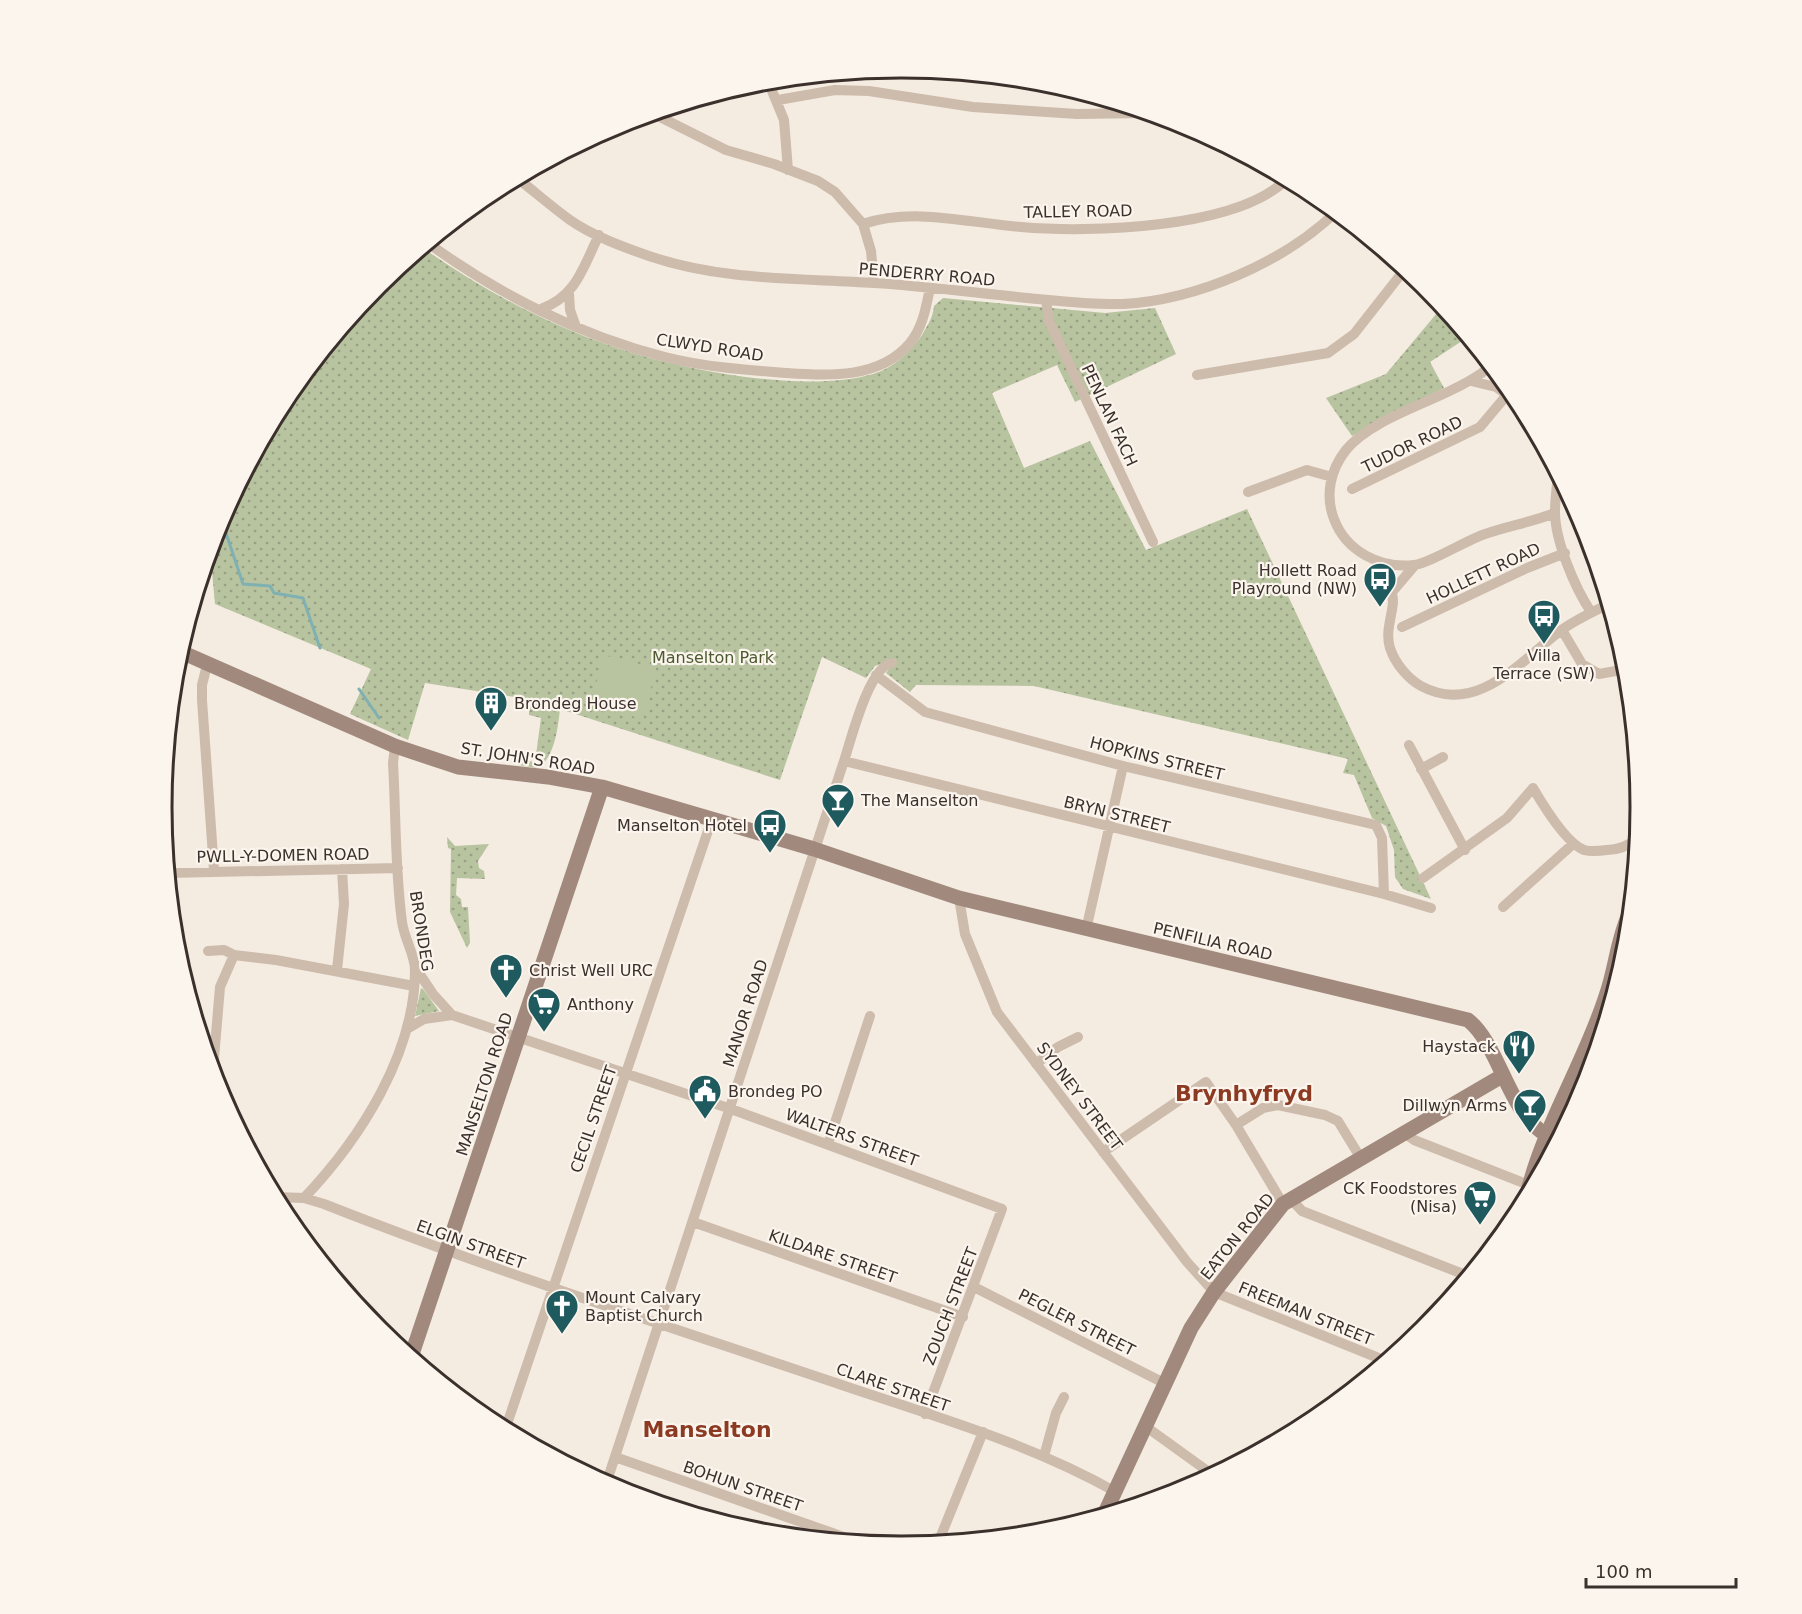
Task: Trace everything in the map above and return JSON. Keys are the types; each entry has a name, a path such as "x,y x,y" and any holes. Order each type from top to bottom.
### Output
{"street":[{"path":"773,90 778,100 788,140 788,170"},
{"path":"778,100 835,90 869,91 973,107 1077,114 1123,113"},
{"path":"663,118 726,150 818,181 835,192 863,224 871,251 874,283"},
{"name":"PENDERRY ROAD","path":"524,183 572,221 599,235 648,256 696,270 746,277 874,283 1046,300 1124,304 1210,286 1254,268 1293,246 1329,218"},
{"name":"TALLEY ROAD","path":"863,224 883,217 914,216 1023,227 1076,229 1173,222 1227,211 1256,198 1279,184"},
{"path":"541,309 569,294 599,235"},
{"name":"CLWYD ROAD","path":"434,247 474,274 576,327 666,357 740,369 825,375 867,371 888,362 910,343 923,320 930,288"},
{"path":"1197,375 1328,353 1354,334 1400,276"},
{"path":"569,294 570,310 576,327"},
{"name":"PENLAN FACH","path":"1046,300 1049,321 1153,542"},
{"name":"HOLLETT ROAD","path":"1415,565 1379,563 1345,540 1334,521 1329,503 1332,477 1346,450 1359,438 1390,420 1471,381 1485,371"},
{"path":"1471,381 1496,387"},
{"name":"TUDOR ROAD","path":"1352,489 1480,428 1508,404"},
{"path":"1248,492 1307,470 1332,477"},
{"path":"1557,489 1555,513 1565,553 1580,596 1591,612"},
{"name":"HOLLETT ROAD","path":"1392,592 1415,565 1485,534 1535,521 1555,513"},
{"name":"HOLLETT ROAD","path":"1402,627 1412,616 1565,553"},
{"path":"1379,563 1392,592 1388,636 1390,648 1400,668 1417,684 1435,694 1457,696 1486,688 1509,673 1562,630 1602,607"},
{"path":"1562,630 1582,664 1599,674 1617,671"},
{"name":"ST. JOHN'S ROAD","path":"188,656 395,746 458,766 548,777 602,788 814,849"},
{"path":"876,675 887,664 892,663"},
{"path":"207,665 202,685 202,700 214,870"},
{"name":"MANOR ROAD","path":"609,1475 731,1109 814,849 876,675"},
{"name":"HOPKINS STREET","path":"876,675 925,712 1123,766 1376,825 1382,838 1384,894"},
{"path":"1409,745 1465,850"},
{"name":"BRONDEG","path":"304,1198 350,1145 376,1102 407,1029 416,967 402,923 393,763 395,746"},
{"path":"1421,769 1443,757"},
{"name":"BRYN STREET","path":"844,760 1109,828 1384,894 1431,908"},
{"path":"1086,930 1123,766"},
{"name":"MANSELTON ROAD","path":"414,1349 602,788"},
{"path":"1424,878 1507,818 1533,788 1548,814 1573,844 1586,851 1616,850 1628,846"},
{"name":"CECIL STREET","path":"508,1421 712,819"},
{"path":"1503,907 1573,844"},
{"name":"PENFILIA ROAD","path":"814,849 959,898 1468,1020 1479,1029 1502,1076 1530,1119 1550,1138"},
{"name":"PWLL-Y-DOMEN ROAD","path":"175,873 214,870 264,873 398,868"},
{"path":"337,970 344,904 342,869"},
{"name":"SYDNEY STREET","path":"959,898 965,934 998,1012 1187,1262 1214,1292"},
{"path":"208,951 224,950 234,955 337,970 414,986"},
{"path":"215,1051 220,987 234,955"},
{"path":"416,967 433,994 452,1015"},
{"path":"1559,1120 1600,1011"},
{"name":"WALTERS STREET","path":"407,1029 424,1019 452,1015 519,1036 624,1075 731,1109 1002,1209"},
{"path":"828,1144 870,1016"},
{"path":"1036,1064 1058,1047 1078,1037"},
{"name":"EATON ROAD","path":"1108,1505 1191,1328 1214,1292 1287,1201 1502,1076"},
{"path":"1103,1152 1206,1082 1287,1201 1302,1211 1461,1273"},
{"path":"1236,1125 1263,1108 1278,1105 1325,1115 1338,1120 1360,1157"},
{"path":"1404,1133 1414,1140 1521,1189"},
{"name":"ELGIN STREET","path":"286,1197 304,1198 447,1253 658,1323"},
{"name":"ZOUCH STREET","path":"925,1414 1002,1209"},
{"name":"KILDARE STREET","path":"693,1222 963,1317"},
{"name":"PEGLER STREET","path":"974,1287 1166,1384"},
{"name":"FREEMAN STREET","path":"1214,1292 1378,1358"},
{"name":"CLARE STREET","path":"658,1323 983,1432 1044,1456 1114,1491"},
{"path":"1044,1456 1056,1413 1064,1396"},
{"path":"1146,1426 1205,1469"},
{"path":"942,1534 983,1432"},
{"name":"BOHUN STREET","path":"615,1457 830,1532"}],"green space":[{"name":"Manselton Park","path":"429,252 468,278 516,305 591,339 675,364 744,377 780,380 845,380 888,368 901,359 922,335 933,314 934,306 943,298 1105,313 1155,308 1176,354 1075,402 1057,365 992,393 1024,468 1090,441 1146,550 1247,509 1431,899 1403,889 1395,877 1394,850 1386,826 1372,818 1354,775 1343,773 1348,759 1034,686 916,685 910,692 886,673 896,659 875,666 866,678 822,657 780,780 560,709 555,741 548,757 538,768 518,765 516,759 535,762 541,718 529,715 529,710 515,697 425,683 408,740 350,714 371,669 215,604 212,570 227,528 270,442 295,402 353,326"},
{"path":"1437,313 1461,341 1430,362 1444,388 1352,436 1326,398 1386,374"},
{"path":"603,655 656,668 643,719 591,705"},
{"path":"447,837 455,846 489,844 478,861 479,868 484,871 485,879 457,878 456,895 461,899 462,907 468,907 470,943 467,948 450,912 451,849 448,848"},
{"path":"421,988 423,989 439,1011 415,1016"}],"waterway":[{"path":"226,532 243,584 270,586 274,593 303,598 320,648"},
{"path":"359,689 379,718"}],"place":[{"name":"Hollett Road Playround (NW)","path":"1380,608"},
{"name":"Villa Terrace (SW)","path":"1544,645"},
{"name":"Brondeg House","path":"491,732"},
{"name":"The Manselton","path":"838,829"},
{"name":"Manselton Hotel","path":"770,854"},
{"name":"Christ Well URC","path":"506,999"},
{"name":"Anthony","path":"544,1033"},
{"name":"Haystack","path":"1519,1075"},
{"name":"Brondeg PO","path":"705,1120"},
{"name":"Dillwyn Arms","path":"1530,1134"},
{"name":"CK Foodstores (Nisa)","path":"1480,1226"},
{"name":"Mount Calvary Baptist Church","path":"562,1335"}],"district":[{"name":"Brynhyfryd","path":"1244,1093"},
{"name":"Manselton","path":"707,1429"}]}
